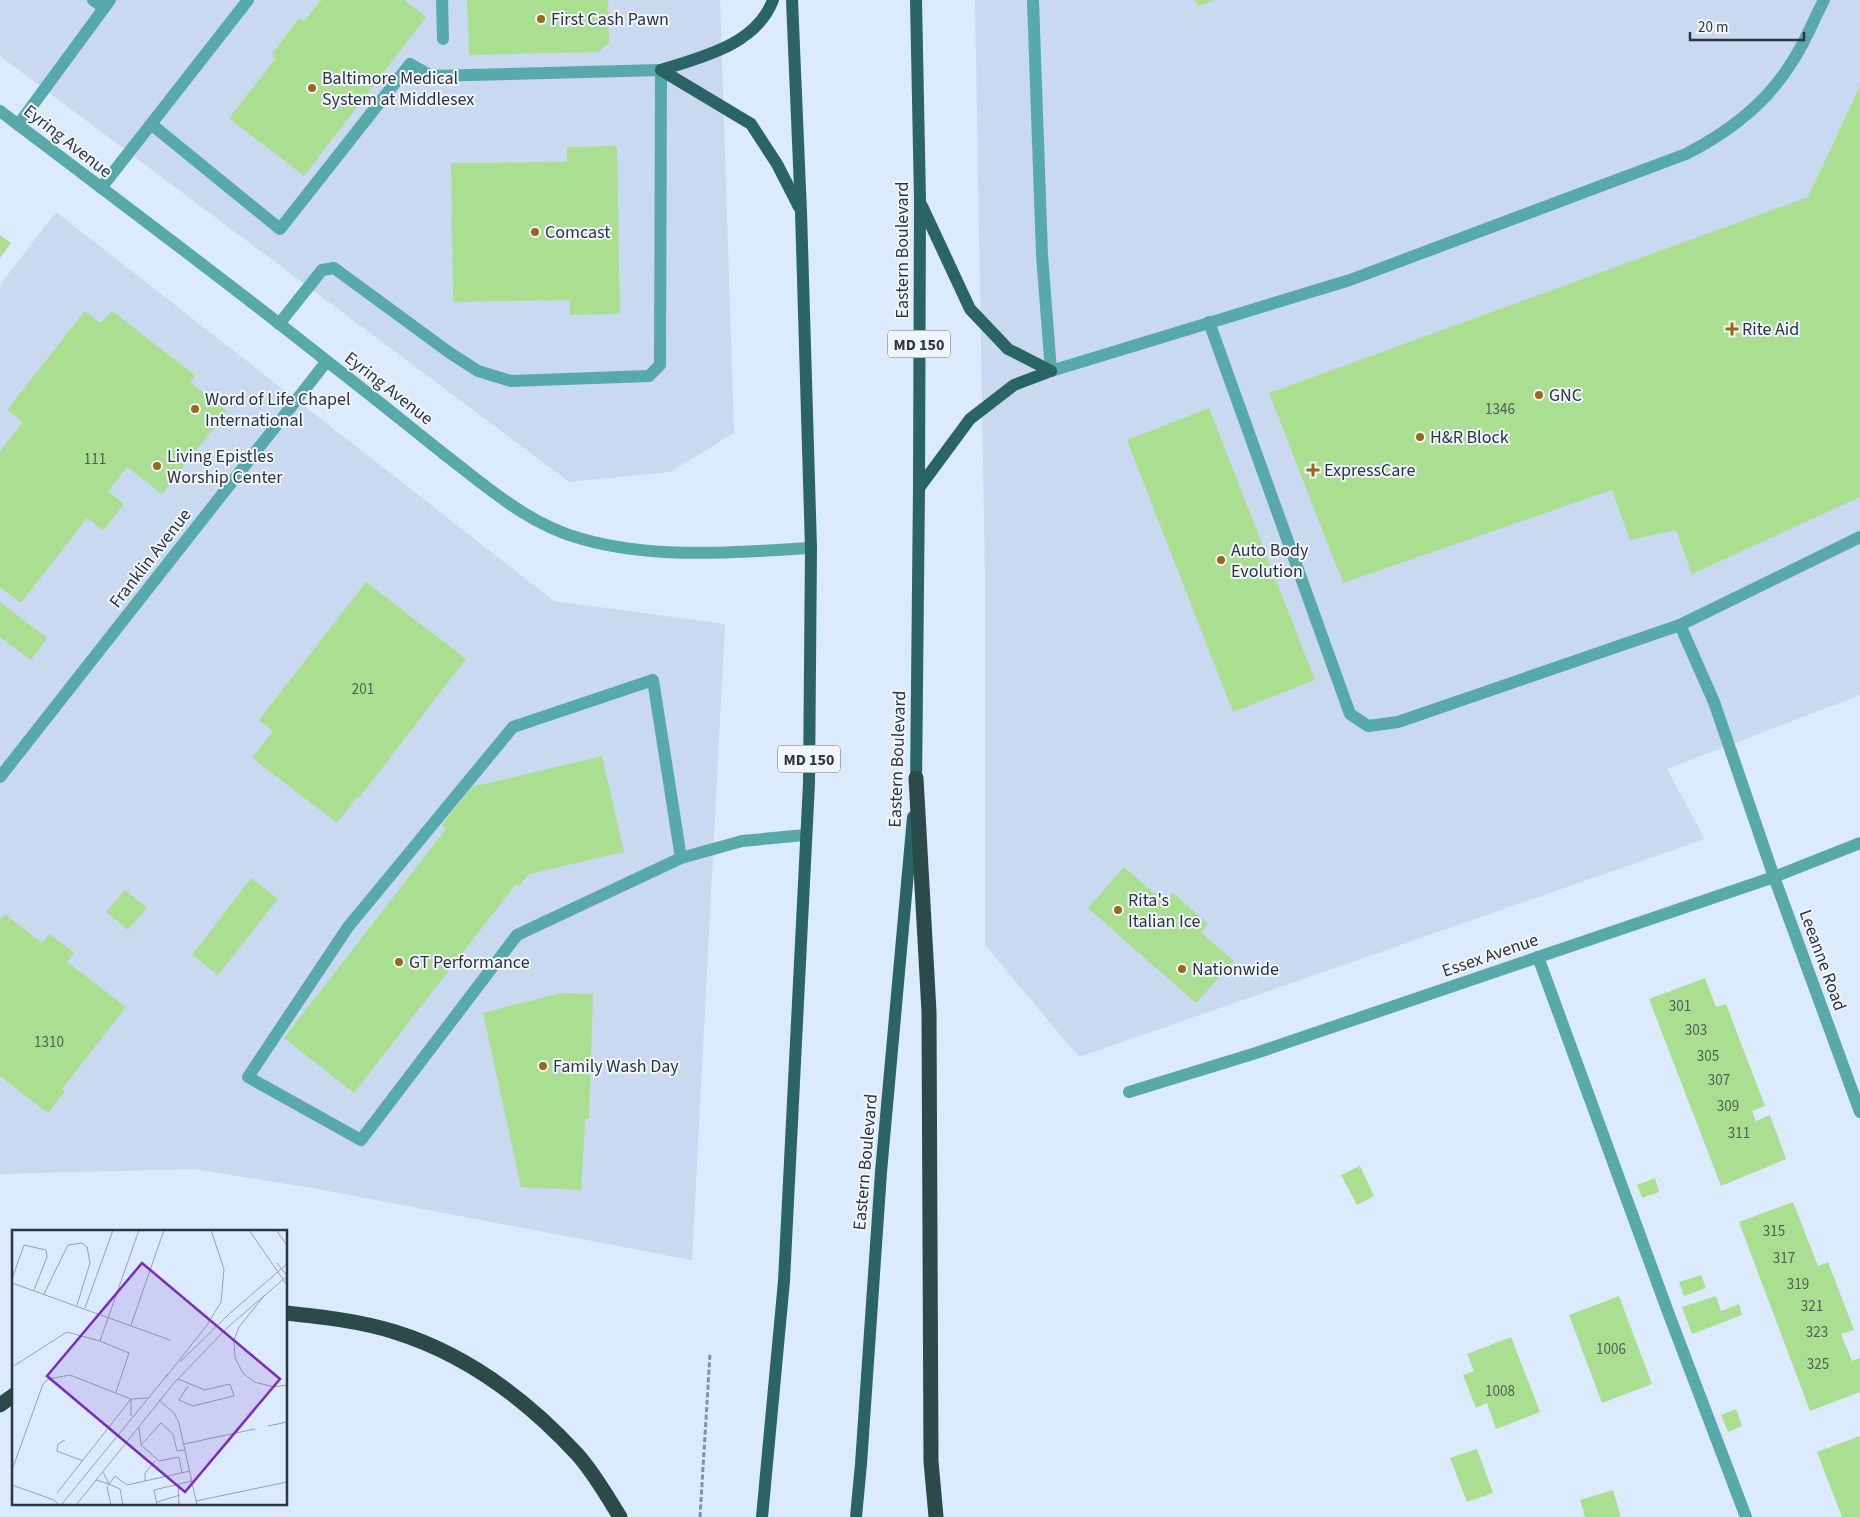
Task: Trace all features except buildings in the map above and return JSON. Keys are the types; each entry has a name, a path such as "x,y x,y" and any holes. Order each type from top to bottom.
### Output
{"highway":[{"path":"916,778 929,1012 931,1461 936,1517"},
{"path":"288,1313 336,1318 396,1332 450,1355 499,1384 539,1416 578,1455 620,1517"},
{"path":"0,1405 12,1396"}],"main road":[{"path":"662,70 707,55 748,35 769,10 773,0"},
{"name":"MD 150","path":"762,1517 784,1281 809,783 812,548 792,0"},
{"name":"Eastern Boulevard","path":"856,1517 881,1172 916,778 920,200 916,0"},
{"path":"662,70 751,124 777,164 801,212"},
{"path":"920,200 970,309 1008,349 1051,371"},
{"path":"919,488 970,419 1014,385 1051,371"}],"street":[{"path":"18,125 107,4 93,0"},
{"path":"101,188 248,0"},
{"path":"442,0 442,39"},
{"path":"1032,0 1042,255 1051,371 1350,280 1612,183 1709,143 1731,128 1770,91 1790,65 1824,0"},
{"path":"151,124 280,229 410,64 431,76 662,70 660,365 650,376 511,381 478,370 450,353 334,268 322,270 279,324"},
{"name":"Eyring Avenue","path":"0,111 327,361 505,501 546,525 581,539 612,546 652,551 700,553 812,548"},
{"path":"1209,322 1350,714 1368,726 1398,722 1680,625 1860,537"},
{"name":"Franklin Avenue","path":"0,777 327,361"},
{"name":"Leeanne Road","path":"1680,625 1714,702 1774,878 1860,1112"},
{"path":"681,858 653,680 513,728 348,926 248,1077 361,1140 517,935 681,858 742,840 805,835"},
{"name":"Essex Avenue","path":"1129,1092 1256,1054 1774,878 1860,843"},
{"path":"1538,957 1668,1312 1746,1517"}],"path":[{"path":"700,1517 710,1354"}],"shaded area":[{"path":"0,0 720,0 734,433 670,472 569,482 0,56"},
{"path":"975,0 1860,0 1860,695 1667,769 1705,839 1079,1057 985,945 985,577"},
{"path":"56,212 554,601 725,624 692,1260 313,1188 194,1169 0,1174 0,285"}],"place":[{"name":"First Cash Pawn","path":"541,19"},
{"name":"Baltimore Medical System at Middlesex","path":"312,88"},
{"name":"Comcast","path":"535,232"},
{"name":"Rite Aid","path":"1732,329"},
{"name":"GNC","path":"1539,395"},
{"name":"Word of Life Chapel International","path":"195,409"},
{"name":"H&R Block","path":"1420,437"},
{"name":"Living Epistles Worship Center","path":"157,466"},
{"name":"ExpressCare","path":"1313,470"},
{"name":"Auto Body Evolution","path":"1221,560"},
{"name":"Rita's Italian Ice","path":"1118,910"},
{"name":"GT Performance","path":"399,962"},
{"name":"Nationwide","path":"1182,969"},
{"name":"Family Wash Day","path":"543,1066"}]}
